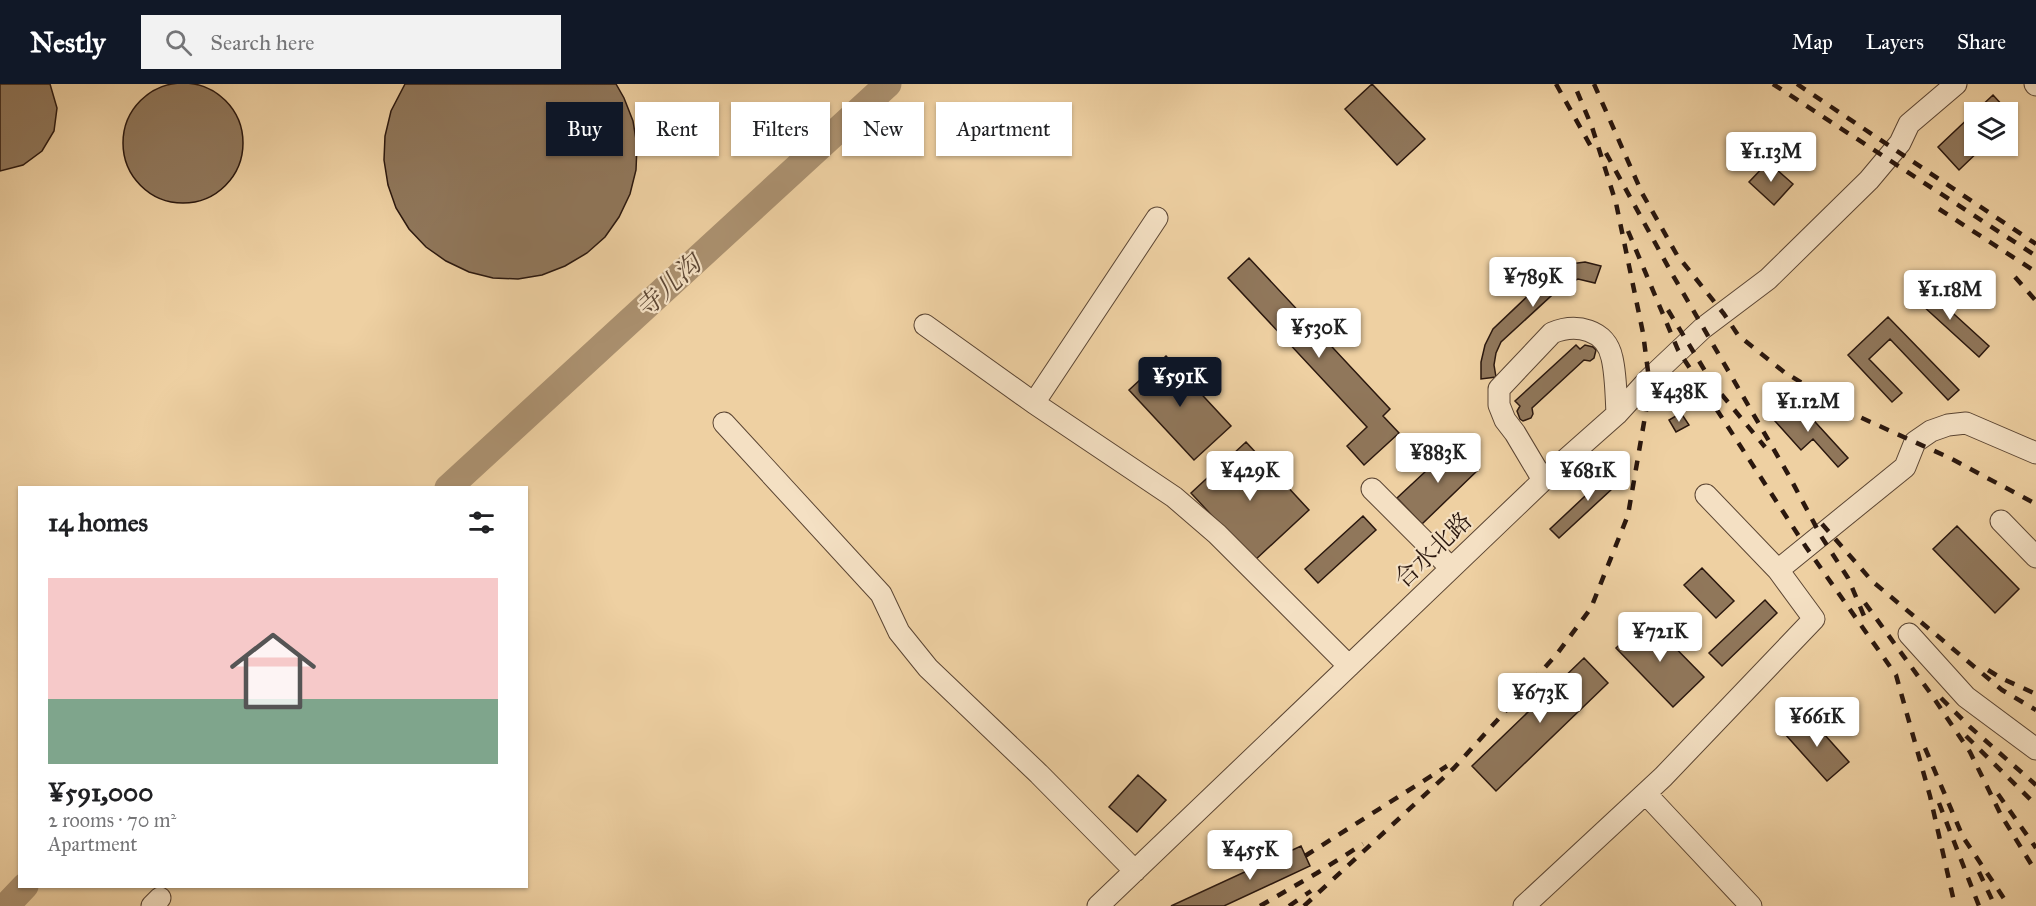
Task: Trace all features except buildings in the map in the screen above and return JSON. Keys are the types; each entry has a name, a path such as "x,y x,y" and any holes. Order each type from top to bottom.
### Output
{"street":[{"name":"合水北路","path":"1098,906 1543,480 1617,414 1678,350 1768,279 1869,180 1900,143 1909,124 1956,84"},
{"path":"1034,403 1157,218"},
{"path":"925,325 1034,403 1174,497 1217,534 1349,666"},
{"path":"1543,480 1505,420 1499,405 1499,389 1552,333 1564,328 1576,327 1599,336 1607,345 1612,357 1617,414"},
{"path":"724,423 881,594 899,632 928,668 1039,774 1135,871"},
{"path":"1778,570 1905,467 1916,442 1930,431 1948,425 1966,423 2036,453"},
{"path":"1371,489 1451,568"},
{"path":"1524,906 1646,794 1814,619 1778,570 1706,495"},
{"path":"2001,521 2036,557"},
{"path":"1909,634 1966,697 2036,749"},
{"path":"1646,794 1750,906"}],"waterway":[{"name":"寺儿沟","path":"450,486 888,84"},
{"name":"寺儿沟","path":"6,906 23,888"}],"railway":[{"path":"1556,84 1594,152"},
{"path":"1304,906 1454,768 1557,654 1591,608 1628,515 1647,405 1649,379 1643,333 1616,203 1592,127 1574,84"},
{"path":"1594,84 1642,193 1677,255 1738,335 1784,372 1853,414 1950,458 2036,504"},
{"path":"1773,84 2036,256"},
{"path":"1797,84 2036,244"},
{"path":"1606,153 1821,536 1848,578 1867,623"},
{"path":"1939,209 2036,272"},
{"path":"1628,231 1678,350 1806,547 1896,675 1930,796 1955,906"},
{"path":"2015,277 2036,301"},
{"path":"1668,310 1713,384 1765,447"},
{"path":"1822,524 1872,581 2002,690 2036,710"},
{"path":"1865,603 1970,752 2001,815 2036,872"},
{"path":"1988,670 2036,694"},
{"path":"1941,698 1970,727 2036,785"},
{"path":"1966,736 2036,805"},
{"path":"1925,748 1963,837 2009,906"},
{"path":"1305,856 1447,766"},
{"path":"1998,794 2036,848"},
{"path":"1939,803 1979,906"},
{"path":"1260,906 1363,844"},
{"path":"1979,872 1995,906"},
{"path":"1289,906 1311,891"}]}
